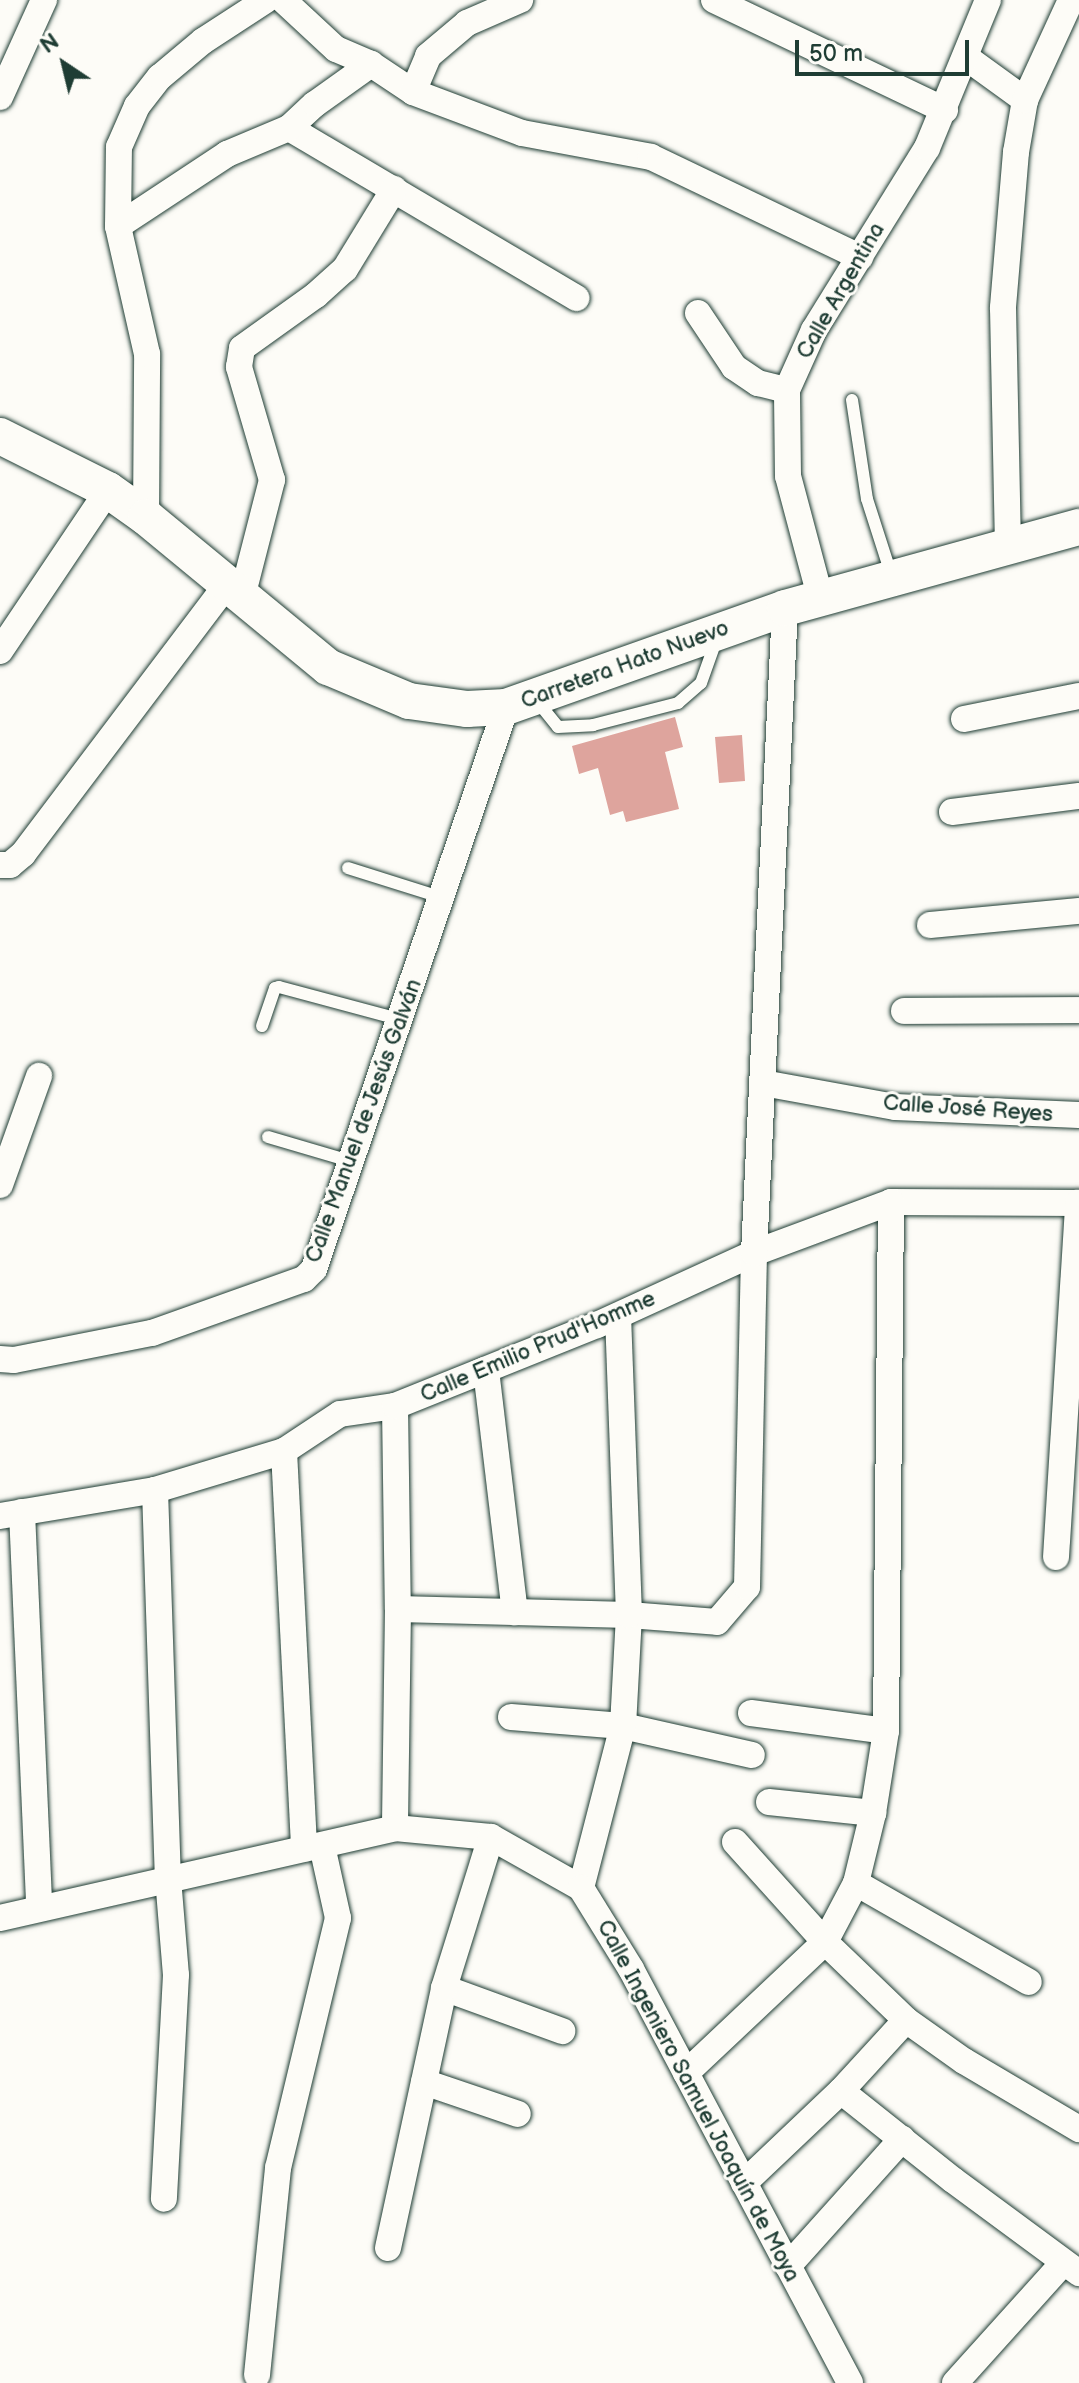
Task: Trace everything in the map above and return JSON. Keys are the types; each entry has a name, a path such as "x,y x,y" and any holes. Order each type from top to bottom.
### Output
{"main road":[{"name":"Carretera Hato Nuevo","path":"0,436 108,490 146,517 328,667 376,690 409,701 467,709 520,703 785,608 1079,527"}],"street":[{"path":"0,97 44,0"},
{"path":"146,517 147,354 118,226 119,147 137,106 160,77 203,41 266,0"},
{"path":"283,0 336,49 371,64 413,92 522,133 651,157 860,257"},
{"path":"413,92 428,56 467,23 520,0"},
{"path":"714,0 945,110"},
{"path":"1008,546 1003,308 1016,152 1025,100 1071,0"},
{"name":"Calle Argentina","path":"821,600 788,476 787,390 814,330 927,148 967,58 979,3"},
{"path":"967,58 1025,100"},
{"path":"118,226 227,154 289,128 315,104 371,64"},
{"path":"289,128 576,298"},
{"path":"0,865 10,865 23,854 234,591 272,480 239,367 242,348 316,295 345,269 394,189"},
{"path":"698,313 734,367 758,383 787,390"},
{"path":"0,651 108,490"},
{"path":"398,1609 629,1615 717,1622 747,1587 754,1253 785,608"},
{"path":"964,719 1079,696"},
{"name":"Calle Manuel de Jesús Galván","path":"0,1359 14,1360 152,1333 304,1279 314,1269 354,1162 443,898 520,703"},
{"path":"952,812 1079,796"},
{"path":"930,925 1079,911"},
{"path":"904,1011 1079,1010"},
{"path":"0,1185 39,1076"},
{"name":"Calle José Reyes","path":"763,1083 895,1107 1079,1115"},
{"path":"686,2073 825,1942 856,1883 873,1813 886,1731 891,1202"},
{"name":"Calle Emilio Prud'Homme","path":"11,1514 155,1490 284,1451 340,1414 395,1406 618,1316 754,1253 891,1202 1078,1203"},
{"path":"1056,1557 1078,1203"},
{"path":"581,1888 623,1726 629,1615 618,1316"},
{"path":"486,1370 515,1612"},
{"path":"395,1406 398,1609 395,1828"},
{"path":"257,2375 278,2168 338,1918 313,1847 284,1451"},
{"path":"155,1490 168,1878 176,1975 164,2199"},
{"path":"11,1514 39,1908"},
{"path":"751,1713 886,1731"},
{"path":"511,1717 623,1726 752,1755"},
{"path":"769,1802 873,1813"},
{"name":"Calle Ingeniero Samuel Joaquín de Moya","path":"0,1918 395,1828 491,1837 581,1888 631,1969 850,2383"},
{"path":"388,2248 444,1988 491,1837"},
{"path":"735,1842 825,1942 906,2020 964,2061 1079,2129"},
{"path":"856,1883 1029,1982"},
{"path":"444,1988 562,2031"},
{"path":"744,2183 841,2091 906,2020"},
{"path":"424,2082 518,2114"},
{"path":"841,2091 1071,2268 970,2378"},
{"path":"788,2266 902,2139"}],"lane":[{"path":"852,400 867,499 893,580"},
{"path":"520,703 558,727 593,725 678,703 701,683 719,630"},
{"path":"348,868 443,898"},
{"path":"262,1026 275,988 279,987 402,1020"},
{"path":"268,1137 354,1162"}],"building":[{"path":"675,717 683,747 665,752 679,809 626,822 623,811 610,815 598,768 579,774 572,746"},
{"path":"742,735 745,781 719,783 715,737"}]}
